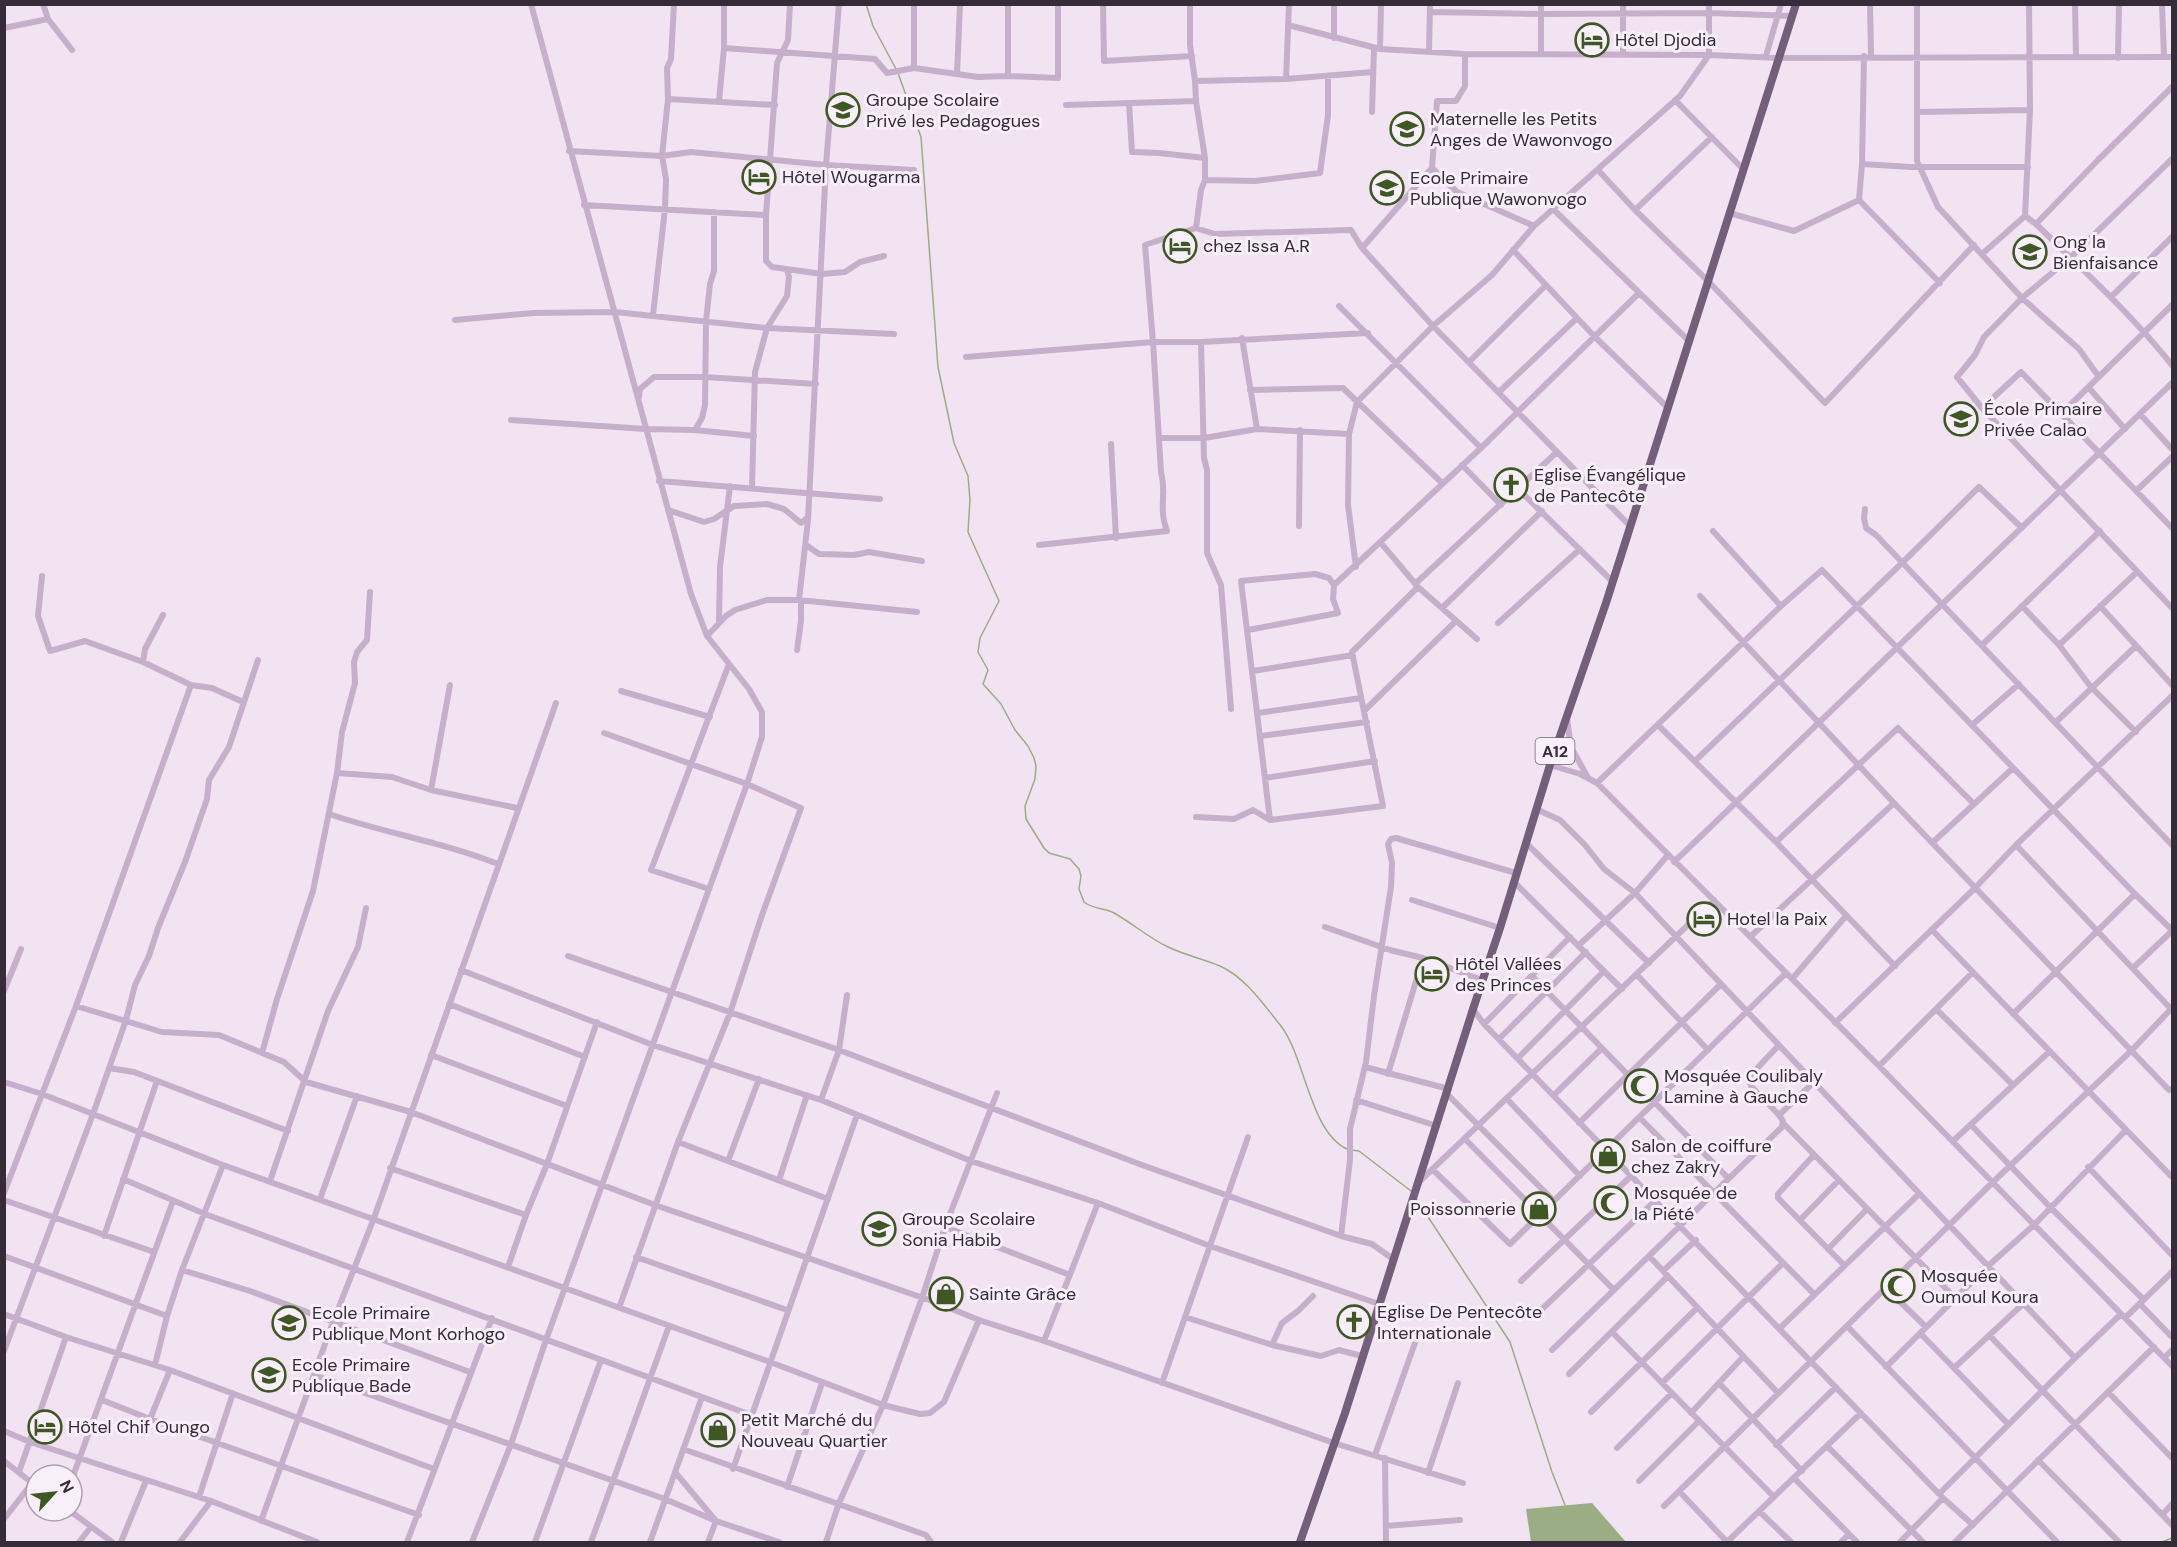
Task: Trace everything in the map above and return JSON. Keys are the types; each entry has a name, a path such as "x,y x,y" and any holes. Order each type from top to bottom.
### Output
{"main road":[{"name":"A12","path":"1302,1542 1420,1180 1550,765 1690,342 1796,4"}],"street":[{"path":"43,4 48,19 72,50"},
{"path":"472,1542 511,1444 546,1340 762,737 762,712 749,689 707,636 691,594 531,4"},
{"path":"653,315 665,209 666,179 663,156 668,99 667,68 671,59 674,4"},
{"path":"719,101 724,48 724,4"},
{"path":"790,4 788,40 777,63 766,215 766,261 772,267 822,274 845,272 860,262 884,256"},
{"path":"797,650 816,384 826,165 839,4"},
{"path":"914,4 915,68"},
{"path":"957,74 960,4"},
{"path":"1008,4 1008,76"},
{"path":"724,48 874,59 887,73 915,68 978,77 1058,78 1058,4"},
{"path":"1103,4 1104,62 1192,56"},
{"path":"1190,4 1192,56 1205,180 1201,190 1196,228"},
{"path":"1286,79 1289,4"},
{"path":"1334,4 1334,38"},
{"path":"1372,111 1373,72 1382,4"},
{"path":"1541,4 1541,54"},
{"path":"1623,4 1623,54"},
{"path":"1356,567 1348,505 1349,434 1357,402 1433,326 1492,275 1534,225 1675,100 1708,55 1709,4"},
{"path":"1766,56 1781,4"},
{"path":"1870,4 1859,200 1940,283"},
{"path":"1917,4 1917,161 1938,207 2022,298 2079,349 2099,377"},
{"path":"1982,254 2025,216 2030,110 2029,4"},
{"path":"2075,4 2076,57"},
{"path":"2118,58 2119,4"},
{"path":"2162,4 2164,57"},
{"path":"1429,52 1430,8 1541,14 1709,13 1793,16"},
{"path":"4,28 48,19"},
{"path":"1288,25 1377,49 1465,54 1708,55 1780,58 2172,57"},
{"path":"1362,248 1432,168 1437,101 1456,101 1465,86 1465,54"},
{"path":"1195,81 1286,79 1373,72"},
{"path":"1205,180 1255,182 1320,173 1328,115 1328,76"},
{"path":"2036,224 2172,87"},
{"path":"668,99 775,105"},
{"path":"1675,100 1743,169"},
{"path":"1066,105 1196,101"},
{"path":"1129,103 1132,152 1204,158"},
{"path":"1917,112 2030,110"},
{"path":"1635,210 1712,137"},
{"path":"569,151 663,156 691,152 826,165 914,170"},
{"path":"2172,159 2070,258 2022,298 1984,337 1975,355 1957,376 1982,408 2172,608"},
{"path":"1862,164 1920,167 2028,167"},
{"path":"1432,168 1457,192 1534,225"},
{"path":"1598,170 1825,403 1974,245"},
{"path":"1729,213 1794,231 1859,200"},
{"path":"584,205 766,215"},
{"path":"1553,209 1690,342"},
{"path":"695,430 702,418 705,405 706,321 710,284 714,271 714,212"},
{"path":"2025,216 2111,297 2144,331 2172,365"},
{"path":"1039,545 1167,531 1162,513 1165,486 1161,472 1144,244 1196,228 1215,234 1351,230 1362,248 1433,326 1630,526"},
{"path":"2111,297 2172,237"},
{"path":"1513,250 1595,337 1667,407"},
{"path":"752,488 755,372 767,328 787,296 789,278 787,270"},
{"path":"1469,362 1546,285"},
{"path":"1248,630 1338,613 1332,599 1334,585 1356,567 1481,448 1639,293"},
{"path":"2062,413 2172,305"},
{"path":"1339,306 1481,448"},
{"path":"455,320 533,313 615,312 767,328 894,334"},
{"path":"1499,393 1577,318"},
{"path":"966,357 1153,342 1201,342 1368,333"},
{"path":"1242,338 1257,429"},
{"path":"1201,342 1204,458 1207,470 1207,553 1221,585 1231,709"},
{"path":"1982,408 2020,372 2172,528"},
{"path":"639,403 639,389 654,377 705,377 816,384"},
{"path":"1674,862 2172,382"},
{"path":"1250,390 1343,388 1442,483"},
{"path":"2089,388 2125,429"},
{"path":"2140,414 2172,449"},
{"path":"511,420 695,430 754,436"},
{"path":"1159,438 1204,438 1257,429 1349,434"},
{"path":"1299,526 1300,430"},
{"path":"1111,444 1116,538"},
{"path":"1196,817 1234,819 1253,810 1270,820 1383,806 1352,651 1417,585 1557,452"},
{"path":"2136,491 2172,457"},
{"path":"1462,465 1501,505"},
{"path":"659,481 880,499"},
{"path":"719,623 720,567 730,486"},
{"path":"1696,760 1979,487 2022,528"},
{"path":"1518,489 1612,581"},
{"path":"668,510 704,522 734,506 767,504 784,509 801,523 808,517"},
{"path":"1865,509 1866,528 1876,535 2172,845"},
{"path":"1442,608 1542,511"},
{"path":"1713,531 1780,606"},
{"path":"1982,645 2100,531"},
{"path":"1381,543 1417,585 1478,639"},
{"path":"806,545 819,554 854,555 869,552 922,561"},
{"path":"1498,623 1580,549"},
{"path":"1597,783 1743,641 1822,570 2172,931 2133,968"},
{"path":"2059,645 2137,572"},
{"path":"1270,820 1241,581 1315,574 1329,578 1334,585"},
{"path":"42,576 38,616 50,651 85,641 143,662 191,685 212,688 243,702"},
{"path":"262,1053 277,999 313,891 337,773 342,732 355,683 354,662 357,652 367,640 370,592"},
{"path":"1700,596 1893,803 2169,1090 2172,1089"},
{"path":"707,636 735,610 767,600 800,600 917,612"},
{"path":"2022,606 2059,645 2091,687 2136,732"},
{"path":"2100,606 2172,685"},
{"path":"143,662 145,649 163,615"},
{"path":"1364,711 1456,621"},
{"path":"2056,722 2136,646"},
{"path":"1253,671 1353,655"},
{"path":"4,1351 93,1114 126,1020 135,985 149,956 185,862 207,799 209,780 229,747 258,660"},
{"path":"709,889 651,870 729,664"},
{"path":"1972,725 2019,684"},
{"path":"4,1193 76,1006 191,685"},
{"path":"431,790 450,685"},
{"path":"621,690 710,717"},
{"path":"1835,1023 2172,696"},
{"path":"1258,713 1361,698"},
{"path":"261,1521 333,1322 374,1218 556,703"},
{"path":"1567,716 1569,739 1574,754 1589,779"},
{"path":"1261,736 1367,722"},
{"path":"1658,725 1696,760 1895,966"},
{"path":"1776,842 1898,728 1974,804"},
{"path":"604,733 747,784 801,808 729,1013 678,1142 619,1308"},
{"path":"1266,778 1375,761"},
{"path":"1550,765 1571,770 1597,783 1953,1141 2172,1366"},
{"path":"1932,843 2013,768"},
{"path":"337,773 392,777 431,790 517,808"},
{"path":"1750,937 1893,803"},
{"path":"1536,809 1560,820 1585,845 1604,869 1635,893 2075,1358"},
{"path":"329,814 473,854 498,864"},
{"path":"1341,1236 1350,1160 1350,1129 1365,1068 1391,887 1392,862 1388,844 1391,839 1396,838 1515,878 1622,989"},
{"path":"1527,844 1649,963"},
{"path":"1664,1506 2172,1009 2016,845"},
{"path":"1579,945 1635,893 1668,855"},
{"path":"2013,1014 2135,894"},
{"path":"1412,900 1500,928"},
{"path":"1420,1180 1466,1139 1714,900"},
{"path":"270,1181 306,1082 328,1011 358,947 366,908"},
{"path":"1792,979 1846,916"},
{"path":"1324,927 1382,945 1390,950 1423,958 1482,980"},
{"path":"1932,930 2172,1177"},
{"path":"1484,1024 1570,936"},
{"path":"4,991 21,949"},
{"path":"1499,1039 1586,952"},
{"path":"568,956 839,1050 1228,1196 1341,1236 1372,1244 1393,1259"},
{"path":"1388,1074 1423,958"},
{"path":"461,970 653,1045 711,1062 821,1100 971,1161 1098,1203 1210,1246 1379,1304"},
{"path":"1518,1058 1604,971"},
{"path":"1879,1066 1973,972"},
{"path":"1432,1169 1510,1244 1786,974"},
{"path":"1637,975 1708,1050"},
{"path":"1532,976 1728,1178"},
{"path":"1580,1123 1720,985"},
{"path":"821,1100 839,1050 847,995"},
{"path":"449,1004 585,1057"},
{"path":"76,1006 162,1032 219,1035 284,1062 306,1082 411,1112 655,1205 979,1320 1334,1443 1463,1483"},
{"path":"1473,1009 1484,1024 1696,1240 1836,1388 1941,1496 1973,1525"},
{"path":"1936,1009 2013,1085"},
{"path":"508,1267 597,1022"},
{"path":"1778,1046 1748,1078 1751,1086 1779,1115 1784,1124 1955,1298"},
{"path":"1554,1095 1602,1048"},
{"path":"1953,1141 2049,1052"},
{"path":"431,1055 567,1106"},
{"path":"109,1068 134,1072 288,1131"},
{"path":"1365,1068 1448,1091 1554,1201"},
{"path":"728,1161 759,1079"},
{"path":"104,1236 138,1131 157,1081"},
{"path":"4,1082 42,1094 223,1164 770,1362 883,1406 920,1414 930,1413 944,1402 979,1320"},
{"path":"1779,1115 1813,1083"},
{"path":"826,1542 839,1503 883,1406 945,1227 997,1093"},
{"path":"779,1180 807,1095"},
{"path":"320,1199 357,1096"},
{"path":"1507,1099 1580,1176"},
{"path":"1356,1100 1437,1126"},
{"path":"733,1468 857,1115"},
{"path":"1640,1118 1814,1294"},
{"path":"1552,1350 1784,1124"},
{"path":"1971,1125 2142,1302 2172,1337"},
{"path":"1886,1367 1988,1266 2034,1225 2126,1130"},
{"path":"1162,1383 1248,1137"},
{"path":"1466,1139 1614,1290"},
{"path":"678,1142 828,1198"},
{"path":"1814,1155 1778,1194 1778,1197 1844,1265"},
{"path":"155,1365 167,1316 182,1270 223,1164"},
{"path":"2088,1167 2172,1255"},
{"path":"390,1168 526,1215"},
{"path":"1521,1281 1632,1175"},
{"path":"123,1179 205,1214 751,1415"},
{"path":"1800,1220 1839,1180"},
{"path":"1780,1328 1919,1194"},
{"path":"4,1200 154,1252"},
{"path":"1539,1312 1656,1200"},
{"path":"77,1463 102,1400 173,1201"},
{"path":"1044,1341 1098,1203"},
{"path":"1828,1249 1867,1209"},
{"path":"945,1227 1070,1275"},
{"path":"1663,1271 1696,1240"},
{"path":"4,1256 167,1316"},
{"path":"1649,1256 1778,1394"},
{"path":"636,1257 787,1310"},
{"path":"1662,1383 1783,1263"},
{"path":"182,1270 250,1291 470,1372"},
{"path":"1900,1542 1974,1458 2042,1390 2075,1358 2142,1302 2172,1272"},
{"path":"1569,1374 1613,1333 1668,1276"},
{"path":"1886,1288 1926,1327"},
{"path":"1272,1345 1282,1323 1312,1296"},
{"path":"1954,1368 2023,1304"},
{"path":"1591,1412 1697,1308"},
{"path":"4,1314 170,1370 434,1469"},
{"path":"1185,1317 1272,1345 1321,1356 1338,1350 1362,1356"},
{"path":"407,1542 492,1318"},
{"path":"591,1542 669,1326"},
{"path":"1846,1326 2057,1542"},
{"path":"1613,1333 1774,1497"},
{"path":"1920,1333 2008,1424"},
{"path":"19,1472 66,1336"},
{"path":"1990,1336 2172,1525"},
{"path":"1375,1455 1415,1343"},
{"path":"1955,1542 2154,1347"},
{"path":"2164,1358 2172,1350"},
{"path":"1691,1413 1743,1358"},
{"path":"535,1542 601,1360"},
{"path":"150,1419 170,1370"},
{"path":"314,1375 665,1499 766,1540 779,1542"},
{"path":"787,1487 822,1383"},
{"path":"1428,1473 1458,1383"},
{"path":"1719,1383 1802,1471"},
{"path":"1776,1445 1836,1388"},
{"path":"2108,1392 2172,1458"},
{"path":"199,1497 233,1393"},
{"path":"1617,1448 1672,1393"},
{"path":"650,1542 702,1397"},
{"path":"102,1400 418,1515"},
{"path":"1679,1491 1727,1542 1861,1413"},
{"path":"1639,1481 1699,1421"},
{"path":"4,1431 30,1442 79,1456 146,1481 211,1501 317,1542"},
{"path":"1827,1446 1923,1542"},
{"path":"683,1449 926,1535 931,1542"},
{"path":"1385,1458 1386,1542"},
{"path":"2038,1460 2120,1542"},
{"path":"4,1461 24,1476"},
{"path":"675,1472 716,1521"},
{"path":"1794,1478 1857,1542"},
{"path":"121,1542 146,1481"},
{"path":"4,1519 24,1496"},
{"path":"180,1542 211,1501"},
{"path":"2163,1514 2172,1504"},
{"path":"1759,1511 1791,1542"},
{"path":"1386,1526 1460,1520"},
{"path":"708,1542 716,1521"},
{"path":"84,1522 112,1542"},
{"path":"79,1542 91,1527"},
{"path":"1841,1542 1849,1534"}],"shaded area":[{"path":"1592,1503 1626,1542 1531,1542 1526,1509"}],"waterway":[{"path":"866,4 873,26 896,69"},
{"path":"898,73 921,137 938,367 954,443 968,476 970,500 968,532 999,601 980,638 978,652 988,670 983,684 1001,704 1034,758 1035,779 1025,806 1026,819 1049,853 1070,859 1079,869 1081,876 1079,889 1084,902 1114,913 1168,947 1220,966 1246,984 1289,1039 1324,1127 1347,1149"},
{"path":"1351,1150 1359,1151 1411,1191"},
{"path":"1417,1200 1510,1342 1565,1505"},
{"path":"2162,1542 2172,1538"}],"place":[{"name":"Hôtel Djodia","path":"1592,40"},
{"name":"Groupe Scolaire Privé les Pedagogues","path":"843,110"},
{"name":"Maternelle les Petits Anges de Wawonvogo","path":"1407,129"},
{"name":"Hôtel Wougarma","path":"759,177"},
{"name":"Ecole Primaire Publique Wawonvogo","path":"1387,188"},
{"name":"chez Issa A.R","path":"1180,246"},
{"name":"Ong la Bienfaisance","path":"2030,252"},
{"name":"École Primaire Privée Calao","path":"1961,419"},
{"name":"Eglise Évangélique de Pantecôte","path":"1511,485"},
{"name":"Hotel la Paix","path":"1704,919"},
{"name":"Hôtel Vallées des Princes","path":"1432,974"},
{"name":"Mosquée Coulibaly Lamine à Gauche","path":"1641,1086"},
{"name":"Salon de coiffure chez Zakry","path":"1608,1156"},
{"name":"Mosquée de la Piété","path":"1611,1203"},
{"name":"Poissonnerie","path":"1539,1209"},
{"name":"Groupe Scolaire Sonia Habib","path":"879,1229"},
{"name":"Mosquée Oumoul Koura","path":"1898,1286"},
{"name":"Sainte Grâce","path":"946,1294"},
{"name":"Eglise De Pentecôte Internationale","path":"1354,1322"},
{"name":"Ecole Primaire Publique Mont Korhogo","path":"289,1323"},
{"name":"Ecole Primaire Publique Bade","path":"269,1375"},
{"name":"Hôtel Chif Oungo","path":"45,1427"},
{"name":"Petit Marché du Nouveau Quartier","path":"718,1430"}]}
